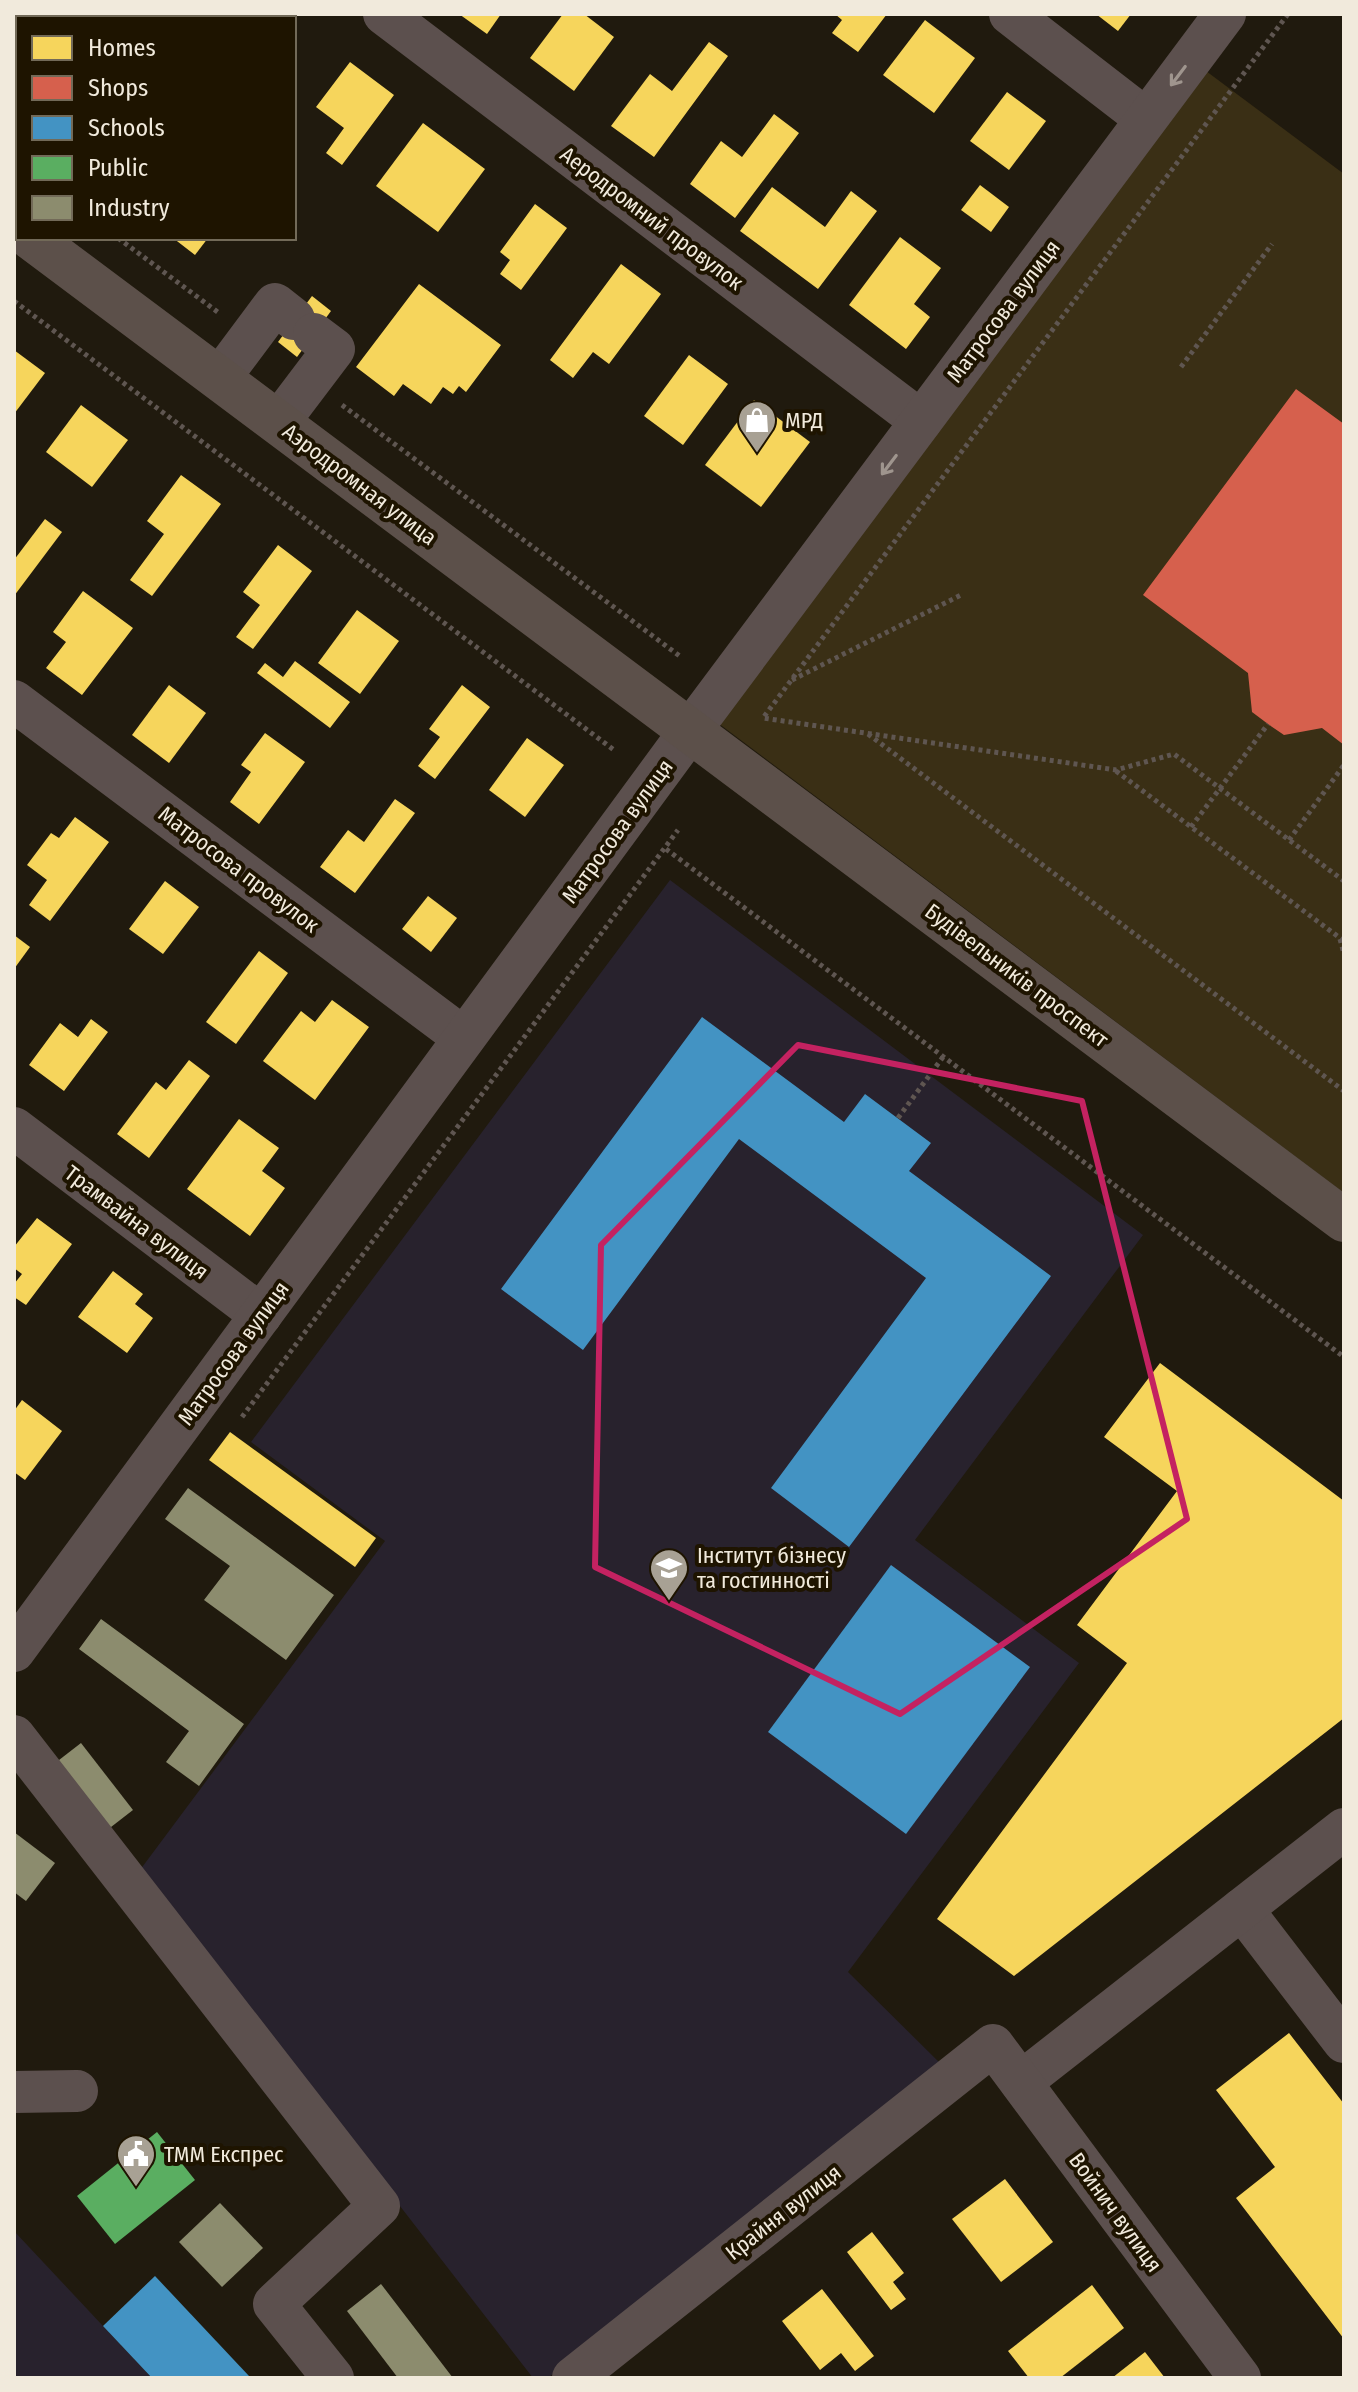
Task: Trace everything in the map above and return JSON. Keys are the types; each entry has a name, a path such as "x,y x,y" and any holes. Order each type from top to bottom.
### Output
{"main road":[{"name":"Аэродромная улица","path":"34,240 690,731"},
{"name":"Будівельників проспект","path":"690,731 1344,1220"}],"street":[{"name":"Аеродромний провулок","path":"384,14 921,421"},
{"path":"1010,14 1146,119"},
{"name":"Матросова вулиця","path":"14,1651 690,731 1225,14"},
{"path":"219,379 275,304 334,349 278,423"},
{"name":"Матросова провулок","path":"14,701 464,1038"},
{"name":"Трамвайна вулиця","path":"14,1128 261,1315"},
{"path":"14,1736 379,2206 274,2304 333,2378"},
{"path":"1021,2082 1344,1829"},
{"path":"1242,1909 1344,2042"},
{"name":"Войнич вулиця","path":"993,2045 1240,2378"},
{"name":"Крайня вулиця","path":"573,2378 993,2045"},
{"path":"14,2092 77,2091"}],"path":[{"path":"1288,14 763,718 1116,770 1174,754 1344,881"},
{"path":"121,240 250,336"},
{"path":"1181,367 1272,244"},
{"path":"14,301 614,750"},
{"path":"310,380 681,657"},
{"path":"792,680 961,595"},
{"path":"1191,827 1268,724"},
{"path":"867,734 1344,1091"},
{"path":"1289,840 1344,765"},
{"path":"1116,770 1342,940 1344,954"},
{"path":"242,1417 678,830"},
{"path":"666,849 1344,1357"},
{"path":"898,1118 943,1057"}],"highlighted area":[{"path":"798,1045 1082,1101 1187,1519 900,1714 595,1567 601,1245"}],"shaded area":[{"path":"1206,71 1344,174 1344,1193 718,723"},
{"name":"Інститут бізнесу та гостинності","path":"670,880 1143,1235 915,1540 1079,1663 848,1972 942,2065 548,2378 533,2378 140,1870 385,1541 251,1442"},
{"path":"14,2231 103,2326 152,2378 14,2378"}],"building: Homes":[{"path":"183,14 272,14 270,16 182,16"},
{"path":"459,14 501,14 487,34"},
{"path":"563,14 584,14 614,37 574,91 530,58"},
{"path":"835,14 887,14 858,52 832,33 842,20"},
{"path":"1096,14 1131,14 1118,31"},
{"path":"925,20 975,58 934,113 883,75"},
{"path":"709,42 728,56 654,157 611,126 650,74 672,91"},
{"path":"350,62 394,95 342,165 326,153 344,128 316,107"},
{"path":"1007,92 1046,121 1009,170 970,141"},
{"path":"774,114 799,133 735,218 690,184 721,141 742,157"},
{"path":"423,123 485,169 438,232 376,186"},
{"path":"980,185 1009,207 991,232 961,210"},
{"path":"772,187 825,227 851,191 877,211 818,289 740,231"},
{"path":"535,204 567,228 521,290 500,274 510,260 500,252"},
{"path":"900,237 941,268 914,304 930,317 906,349 849,305"},
{"path":"176,240 206,240 195,255"},
{"path":"621,264 661,294 609,364 593,352 573,378 550,360"},
{"path":"419,284 501,345 466,392 459,386 453,394 443,387 431,404 403,384 394,396 356,367"},
{"path":"312,296 331,311 297,357 278,342"},
{"path":"14,350 45,373 14,414"},
{"path":"689,355 728,384 683,445 644,416"},
{"path":"754,400 810,442 761,507 705,465"},
{"path":"81,405 128,440 92,487 46,452"},
{"path":"181,475 221,504 152,596 130,580 164,534 147,521"},
{"path":"45,519 62,532 14,596 14,560"},
{"path":"278,545 312,571 253,649 236,637 260,605 243,592"},
{"path":"83,591 133,628 82,695 46,668 66,642 53,632"},
{"path":"357,610 399,641 360,694 318,663"},
{"path":"295,661 350,702 330,728 257,673 265,663 283,677"},
{"path":"169,685 206,713 169,763 132,735"},
{"path":"462,685 490,707 435,779 418,766 440,737 429,729"},
{"path":"265,733 305,762 259,824 230,802 251,772 241,765"},
{"path":"527,738 564,765 525,817 489,790"},
{"path":"395,799 415,813 355,893 320,867 348,830 364,842"},
{"path":"75,817 109,842 50,921 29,905 47,880 27,865 51,833 59,838"},
{"path":"165,881 199,907 163,954 129,929"},
{"path":"428,896 457,918 431,952 402,929"},
{"path":"14,935 30,947 14,969"},
{"path":"259,951 288,973 236,1044 206,1022"},
{"path":"332,1000 369,1027 315,1100 263,1061 301,1011 315,1022"},
{"path":"91,1019 108,1032 64,1091 29,1065 60,1023 78,1037"},
{"path":"189,1060 210,1076 149,1158 117,1134 156,1082 166,1090"},
{"path":"239,1119 279,1148 262,1171 285,1188 250,1236 187,1189"},
{"path":"37,1218 72,1244 26,1305 14,1297 14,1284 22,1274 14,1268 14,1247"},
{"path":"113,1271 143,1294 135,1304 153,1318 127,1353 78,1317"},
{"path":"1160,1363 1344,1501 1344,1718 1014,1976 937,1919 1127,1663 1077,1625 1177,1491 1104,1437"},
{"path":"22,1400 62,1431 25,1480 14,1472 14,1411"},
{"path":"230,1432 376,1538 355,1567 209,1460"},
{"path":"1289,2033 1344,2104 1344,2339 1236,2198 1275,2167 1216,2090"},
{"path":"1005,2179 1053,2242 1001,2282 952,2219"},
{"path":"872,2232 904,2273 893,2282 906,2299 891,2310 847,2252"},
{"path":"1092,2285 1124,2328 1060,2378 1029,2378 1008,2351"},
{"path":"822,2289 874,2356 855,2371 841,2353 820,2370 782,2321"},
{"path":"1145,2352 1165,2378 1112,2378"}],"building: Shops":[{"path":"1296,389 1344,424 1344,745 1322,728 1284,735 1268,724 1252,712 1248,673 1143,595"}],"building: Schools":[{"path":"702,1017 844,1122 865,1094 931,1143 909,1171 1051,1276 849,1547 771,1488 926,1278 739,1139 583,1350 501,1289"},
{"path":"891,1565 1030,1667 906,1834 768,1732"},
{"path":"155,2276 249,2376 247,2378 152,2378 103,2326"}],"building: Public":[{"path":"157,2132 195,2180 115,2244 77,2196"}],"building: Industry":[{"path":"188,1488 334,1595 286,1660 204,1600 230,1566 165,1519"},
{"path":"101,1619 244,1724 199,1786 166,1762 189,1731 79,1649"},
{"path":"81,1743 133,1810 102,1834 50,1767"},
{"path":"14,1832 55,1863 26,1901 14,1892"},
{"path":"220,2203 263,2248 222,2287 179,2242"},
{"path":"381,2284 453,2378 398,2378 347,2311"}],"place":[{"name":"МРД","path":"757,454"},
{"name":"Інститут бізнесу та гостинності","path":"669,1602"},
{"name":"ТММ Експрес","path":"136,2188"}]}
